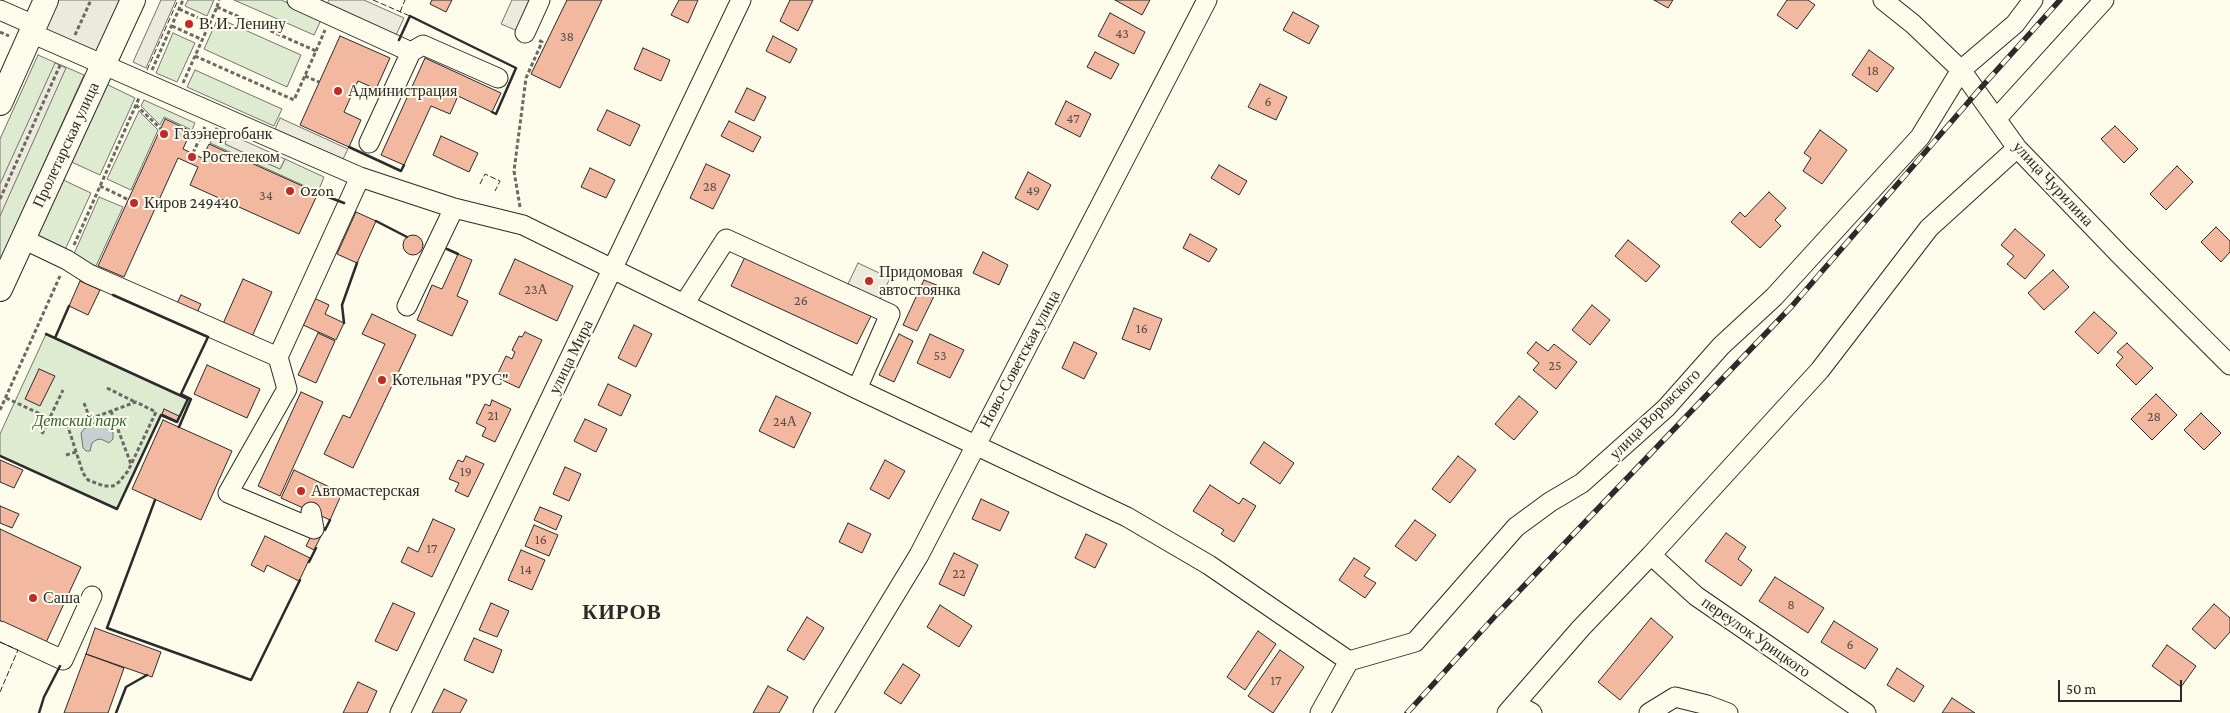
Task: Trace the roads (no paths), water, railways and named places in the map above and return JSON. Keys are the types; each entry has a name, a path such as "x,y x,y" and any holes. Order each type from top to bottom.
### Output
{"main road":[{"path":"0,103 46,0"},
{"name":"Пролетарская улица","path":"0,289 133,0"}],"street":[{"path":"297,0 411,52"},
{"path":"525,33 540,0"},
{"name":"улица Мира","path":"400,713 741,0"},
{"name":"Ново-Советская улица","path":"823,713 919,555 1207,0"},
{"name":"улица Чурилина","path":"1883,0 1913,24 1961,70 2017,148 2120,256 2230,365"},
{"name":"улица Воровского","path":"1349,661 1415,642 1516,527 1550,502 1582,483 1666,408 1721,346 1774,297 1920,137 1961,70 2015,24 2033,0"},
{"path":"1997,118 2104,0"},
{"path":"0,10 68,49 360,177 454,208 523,225 974,446 1126,517 1209,565 1349,661 1320,713"},
{"path":"369,143 411,52 423,45 498,78"},
{"path":"1532,713 1511,708 1581,628 1651,555 1820,370 1929,228 2017,148"},
{"path":"312,512 314,529 228,493 287,389 278,357 360,177"},
{"path":"407,306 454,208"},
{"path":"23,239 67,260 89,274 278,357"},
{"path":"684,304 726,239 890,314 857,389"},
{"name":"переулок Урицкого","path":"1651,555 1696,596 1866,713"},
{"path":"0,631 63,660 92,596"},
{"path":"1649,713 1675,697 1707,705 1728,713"}],"railway":[{"path":"1407,713 1497,614 1792,306 1978,91 2060,0"}],"place":[{"name":"В. И. Ленину","path":"189,24"},
{"name":"Администрация","path":"338,91"},
{"name":"Газэнергобанк","path":"164,134"},
{"name":"Ростелеком","path":"192,157"},
{"name":"Ozon","path":"290,191"},
{"name":"Киров 249440","path":"134,203"},
{"name":"Придомовая автостоянка","path":"869,281"},
{"name":"Котельная \"РУС\"","path":"382,380"},
{"name":"Автомастерская","path":"301,491"},
{"name":"Саша","path":"33,598"}],"district":[{"name":"КИРОВ","path":"622,613"}],"park label":[{"name":"Детский парк","path":"80,421"}]}
